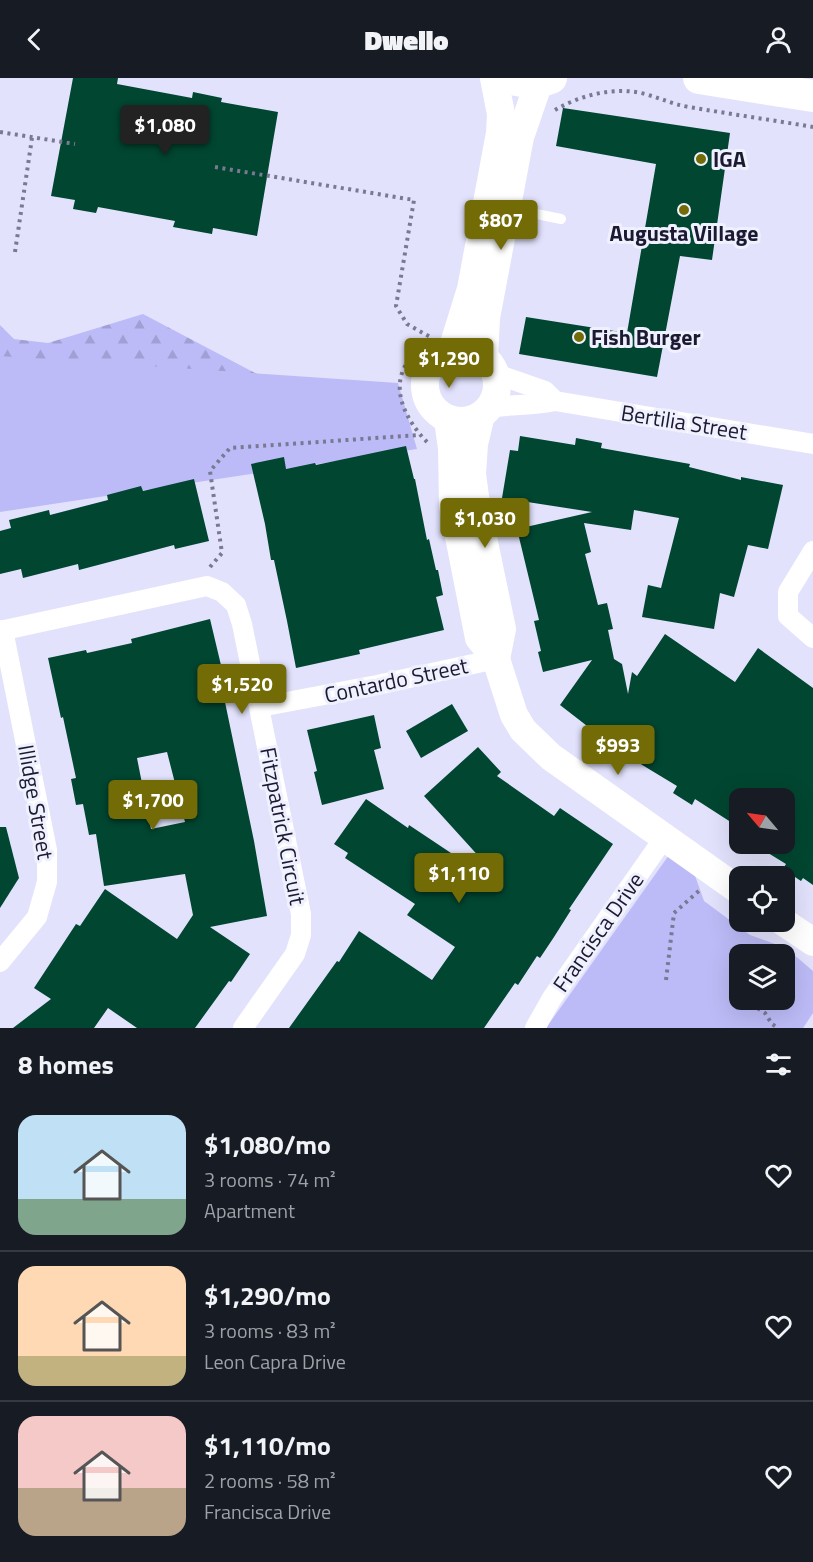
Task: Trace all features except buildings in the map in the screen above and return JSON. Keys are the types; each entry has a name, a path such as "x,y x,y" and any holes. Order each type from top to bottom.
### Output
{"main road":[{"path":"508,78 523,82 545,80"},
{"path":"699,78 813,96"}],"street":[{"path":"494,78 501,114 497,206 486,318 490,366 497,387 495,398 485,412 474,444 472,474 502,629 496,659"},
{"path":"485,412 471,421 448,420 431,406 426,396 425,385 427,374 471,289 520,137 545,80"},
{"path":"442,344 475,352 490,366"},
{"name":"Bertilia Street","path":"490,366 545,391 555,401"},
{"name":"Bertilia Street","path":"485,412 516,404 541,404 555,401 813,444"},
{"path":"448,420 452,448 453,506 478,638 496,659 514,715 523,730 536,745 729,884"},
{"path":"813,551 788,592 788,616 813,638"},
{"path":"1,630 207,586"},
{"name":"Fitzpatrick Circuit","path":"207,586 222,592 236,605 242,624 301,914 301,935 295,954 243,1028"},
{"name":"Illidge Street","path":"0,962 37,916 47,882 47,850 1,630"},
{"name":"Contardo Street","path":"260,707 496,659"},
{"name":"Francisca Drive","path":"535,1028 552,998 664,838"},
{"path":"795,930 813,942"}],"lane":[{"path":"497,206 561,219"}],"path":[{"path":"549,117 554,110 572,100 595,93 624,92 644,94 669,104 813,127"},
{"path":"0,132 75,144"},
{"path":"15,252 32,138"},
{"path":"215,167 414,200 396,306 407,324 442,344"},
{"path":"207,586 211,566 222,553 210,471 230,448 420,435"},
{"path":"666,980 674,913 716,875"},
{"path":"760,1010 778,1028"}],"green space":[{"path":"143,314 259,375 0,432 0,325 14,339 48,343"},
{"path":"0,356 398,383 417,449 0,512"},
{"path":"669,855 693,870 704,901 729,919 729,932 746,932 775,944 729,944 729,1010 795,1010 795,956 813,971 813,1013 803,1028 546,1028"}],"place":[{"name":"IGA","path":"701,159"},
{"name":"Augusta Village","path":"684,210"},
{"name":"Fish Burger","path":"579,337"}]}
